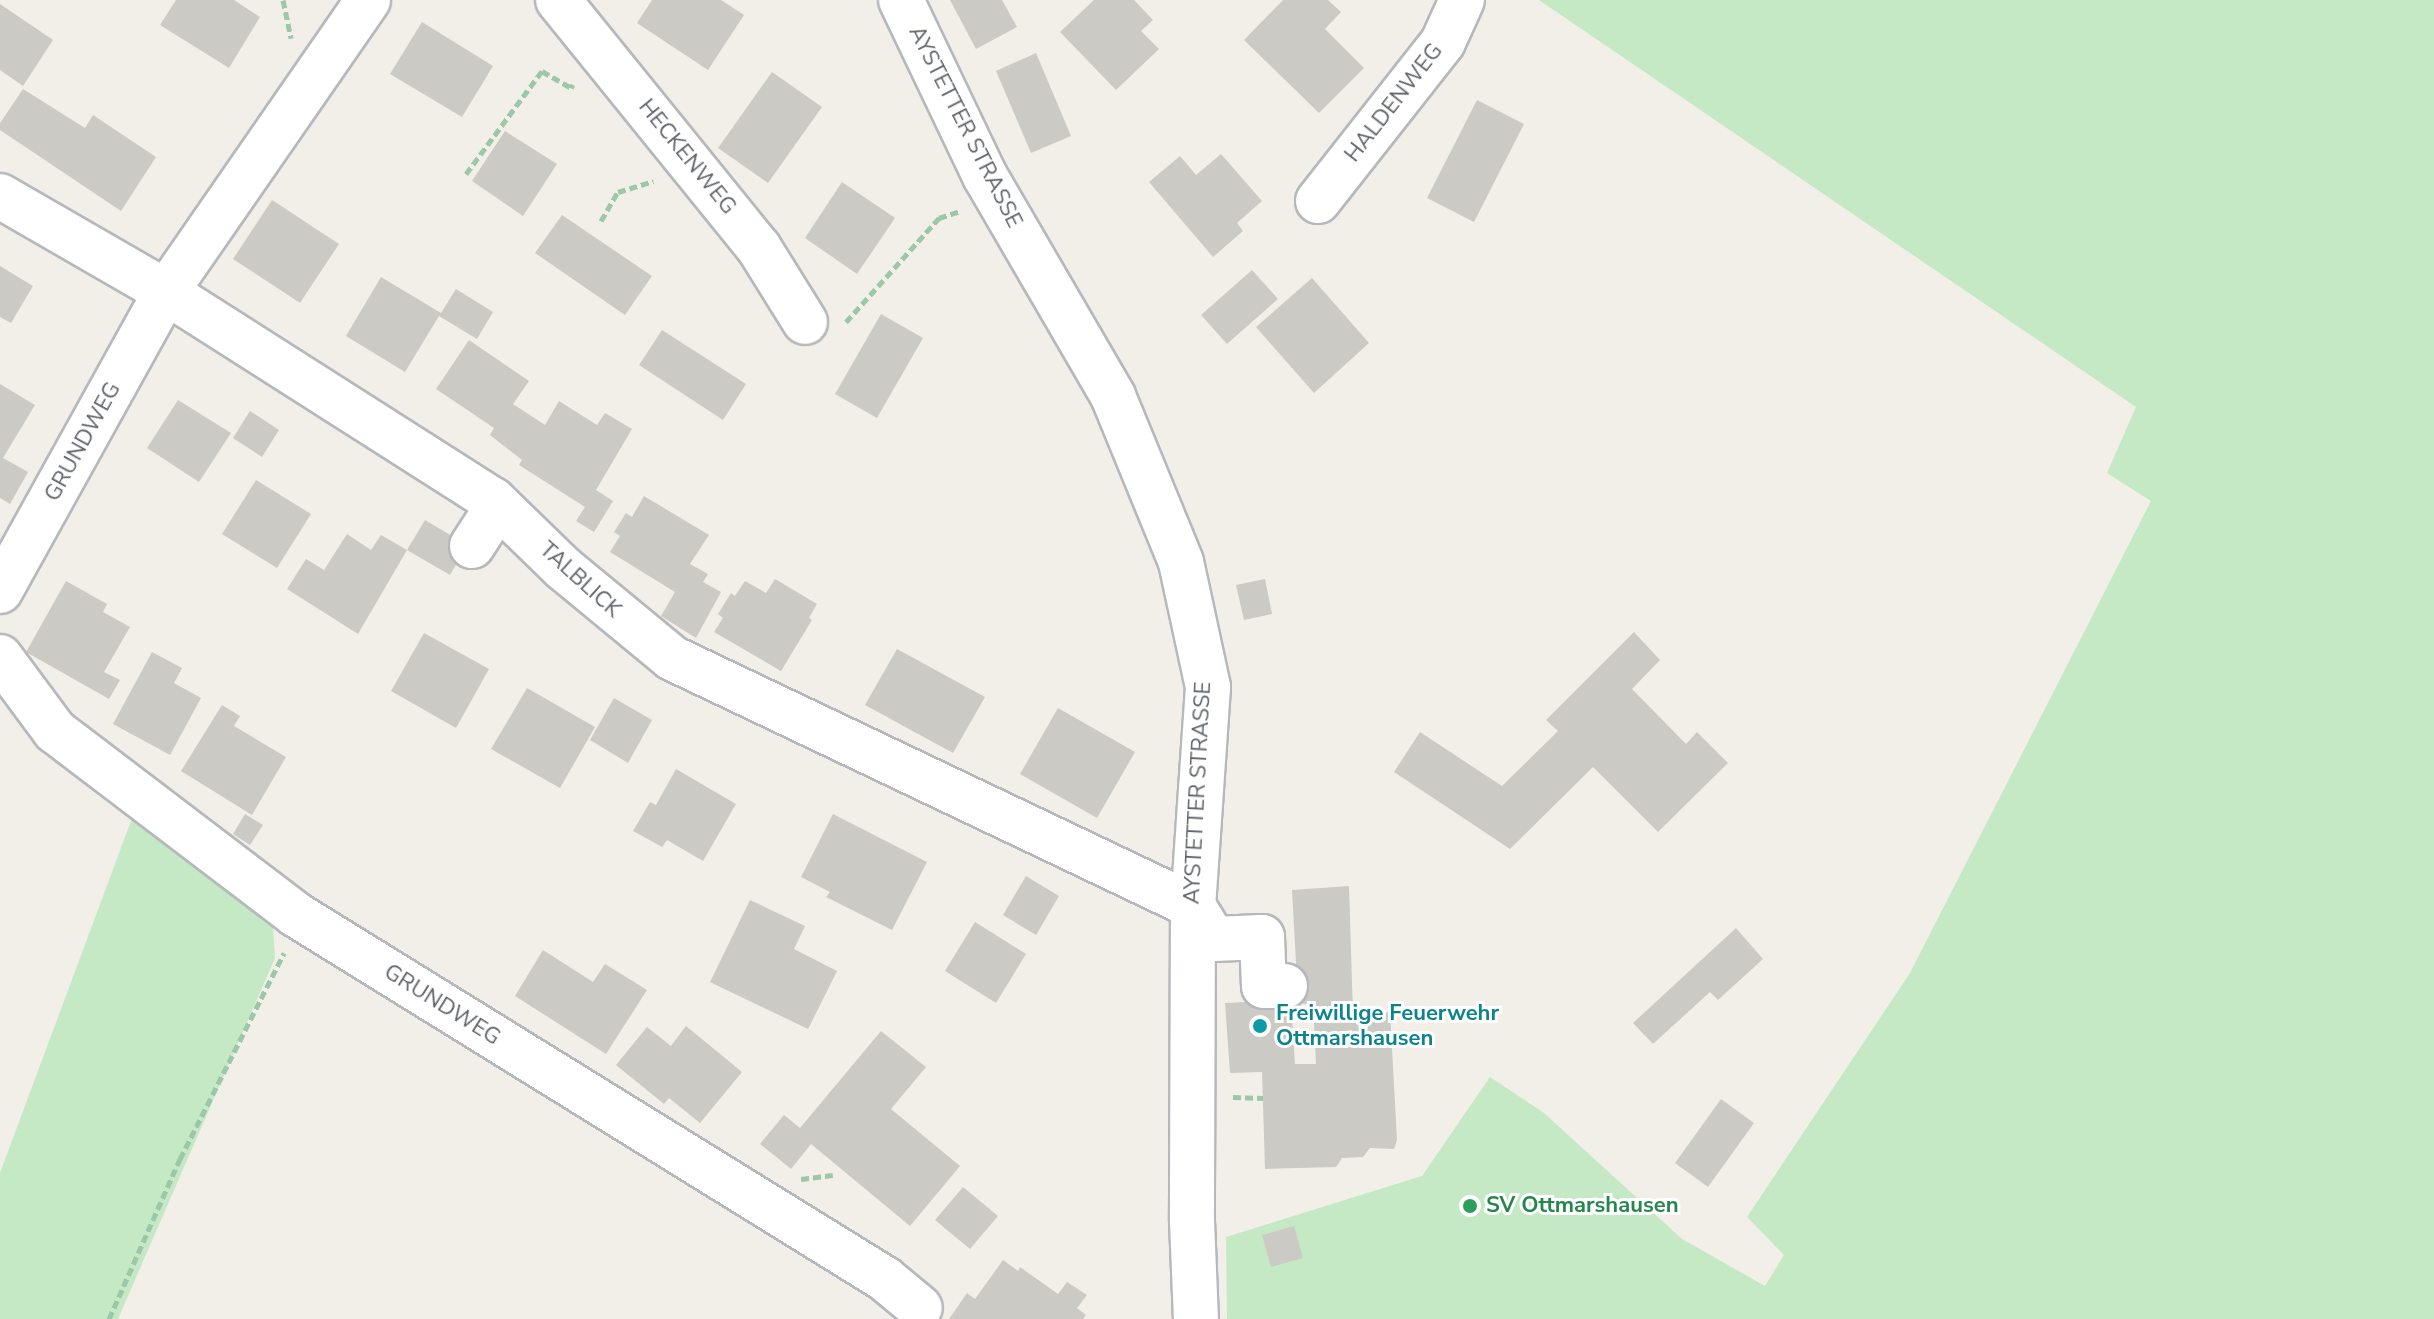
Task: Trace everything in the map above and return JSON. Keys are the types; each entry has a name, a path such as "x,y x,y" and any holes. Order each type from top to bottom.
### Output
{"street":[{"name":"GRUNDWEG","path":"0,591 166,292 368,0"},
{"name":"HECKENWEG","path":"558,0 759,248 805,322"},
{"name":"AYSTETTER STRASSE","path":"901,0 985,176 1113,396 1181,562 1208,687 1193,906 1192,1221 1196,1319"},
{"name":"HALDENWEG","path":"1318,201 1443,42 1462,0"},
{"name":"TALBLICK","path":"0,196 166,292 498,506 563,568 672,658 1193,906"},
{"path":"472,546 498,506"},
{"name":"GRUNDWEG","path":"0,657 55,731 295,914 885,1279 920,1308"},
{"path":"1193,906 1214,939 1262,937 1264,986 1285,986"}],"path":[{"path":"283,0 294,49"},
{"path":"466,174 542,71 571,88 599,48"},
{"path":"601,221 618,192 664,177 691,162"},
{"path":"849,322 939,218"},
{"path":"109,1319 180,1159 281,963 295,914"},
{"path":"1245,1098 1263,1098"}],"green space":[{"path":"1539,0 2434,0 2434,1319 1227,1319 1226,1237 1422,1176 1490,1077 1544,1113 1682,1239 1765,1286 1784,1255 1747,1217 1910,973 2151,501 2107,473 2136,407"},
{"path":"134,813 272,914 275,958 118,1319 0,1319 0,1173"}],"building":[{"path":"176,0 234,0 260,17 229,68 160,25"},
{"path":"652,0 721,0 744,15 708,70 637,23"},
{"path":"950,0 1002,0 1017,27 976,49"},
{"path":"1094,0 1134,0 1153,20 1141,31 1159,49 1116,90 1060,32"},
{"path":"1283,0 1328,0 1341,12 1325,29 1364,68 1319,113 1244,40"},
{"path":"0,4 53,40 23,86 0,70"},
{"path":"422,22 493,66 462,117 390,74"},
{"path":"1036,53 1071,136 1031,153 996,71"},
{"path":"772,72 822,107 768,183 718,148"},
{"path":"23,89 85,128 93,115 156,157 121,211 0,130 0,123"},
{"path":"1477,100 1524,124 1474,222 1427,198"},
{"path":"505,131 557,164 523,216 472,181"},
{"path":"1221,154 1262,201 1237,223 1243,231 1213,257 1149,182 1180,156 1196,175"},
{"path":"842,182 895,218 857,274 805,238"},
{"path":"272,200 339,244 300,303 233,259"},
{"path":"562,215 652,276 625,315 535,253"},
{"path":"0,266 33,286 11,323 0,317"},
{"path":"1252,270 1278,299 1227,344 1201,315"},
{"path":"381,277 441,313 456,289 493,312 477,339 439,316 405,372 346,336"},
{"path":"1312,278 1369,343 1314,393 1256,327"},
{"path":"881,314 923,338 877,418 835,394"},
{"path":"662,330 746,384 723,420 639,365"},
{"path":"469,340 529,381 513,404 545,425 559,401 597,425 605,413 632,429 596,490 613,501 594,532 576,521 585,507 519,465 522,460 490,435 494,428 436,389"},
{"path":"0,384 35,405 3,458 28,472 10,504 0,498"},
{"path":"178,400 231,433 199,482 147,448"},
{"path":"250,411 279,430 262,457 233,438"},
{"path":"256,480 311,514 277,568 222,534"},
{"path":"644,496 709,535 690,564 708,574 703,582 721,592 696,638 661,616 675,592 610,552 620,536 614,532 626,513 632,517"},
{"path":"425,520 467,545 450,575 407,550"},
{"path":"347,534 371,550 381,535 407,550 358,634 287,589 306,559 324,570"},
{"path":"775,579 817,604 809,618 812,620 781,671 714,632 723,618 718,614 731,593 735,596 745,581 766,593"},
{"path":"1265,579 1272,614 1244,620 1236,585"},
{"path":"66,581 107,604 103,612 130,627 104,672 120,680 109,699 26,652"},
{"path":"1634,632 1660,660 1632,689 1686,744 1697,732 1728,763 1658,832 1593,767 1510,849 1394,772 1420,732 1502,786 1558,731 1546,720"},
{"path":"424,633 489,669 456,728 391,691"},
{"path":"897,649 985,697 953,753 865,705"},
{"path":"152,652 182,668 174,683 201,698 170,755 113,724"},
{"path":"527,688 595,727 560,788 491,749"},
{"path":"614,698 652,720 628,763 590,740"},
{"path":"222,705 240,716 234,726 286,757 252,815 181,771"},
{"path":"1058,708 1135,752 1097,818 1020,774"},
{"path":"676,769 736,804 703,861 667,840 662,847 633,831 650,802 656,805"},
{"path":"245,814 263,825 250,845 233,834"},
{"path":"833,814 927,862 892,930 826,897 830,892 801,877"},
{"path":"1026,876 1059,896 1036,935 1003,915"},
{"path":"1349,886 1353,1014 1390,1011 1397,1140 1394,1149 1370,1148 1363,1157 1342,1158 1336,1167 1265,1169 1262,1072 1230,1073 1225,1003 1291,1000 1295,1064 1316,1064 1313,1003 1304,1004 1298,999 1292,890"},
{"path":"750,900 805,926 794,949 837,971 808,1029 710,982"},
{"path":"975,922 1026,954 996,1003 945,971"},
{"path":"1736,928 1763,959 1718,1000 1710,992 1653,1044 1633,1023"},
{"path":"543,950 593,982 605,964 647,990 606,1054 515,996"},
{"path":"686,1026 742,1072 700,1123 669,1098 664,1104 616,1065 647,1027 671,1046"},
{"path":"881,1031 926,1067 891,1109 960,1166 910,1226 811,1144 791,1169 760,1144 784,1115 800,1128"},
{"path":"1721,1099 1754,1123 1708,1187 1675,1163"},
{"path":"963,1187 998,1216 970,1249 935,1220"},
{"path":"1294,1226 1303,1258 1271,1267 1262,1235"},
{"path":"1003,1260 1018,1271 1020,1267 1058,1294 1067,1282 1087,1295 1077,1308 1086,1315 1083,1319 949,1319 967,1293 975,1299"}],"place":[{"name":"Freiwillige Feuerwehr Ottmarshausen","path":"1260,1026"},
{"name":"SV Ottmarshausen","path":"1470,1206"}]}
